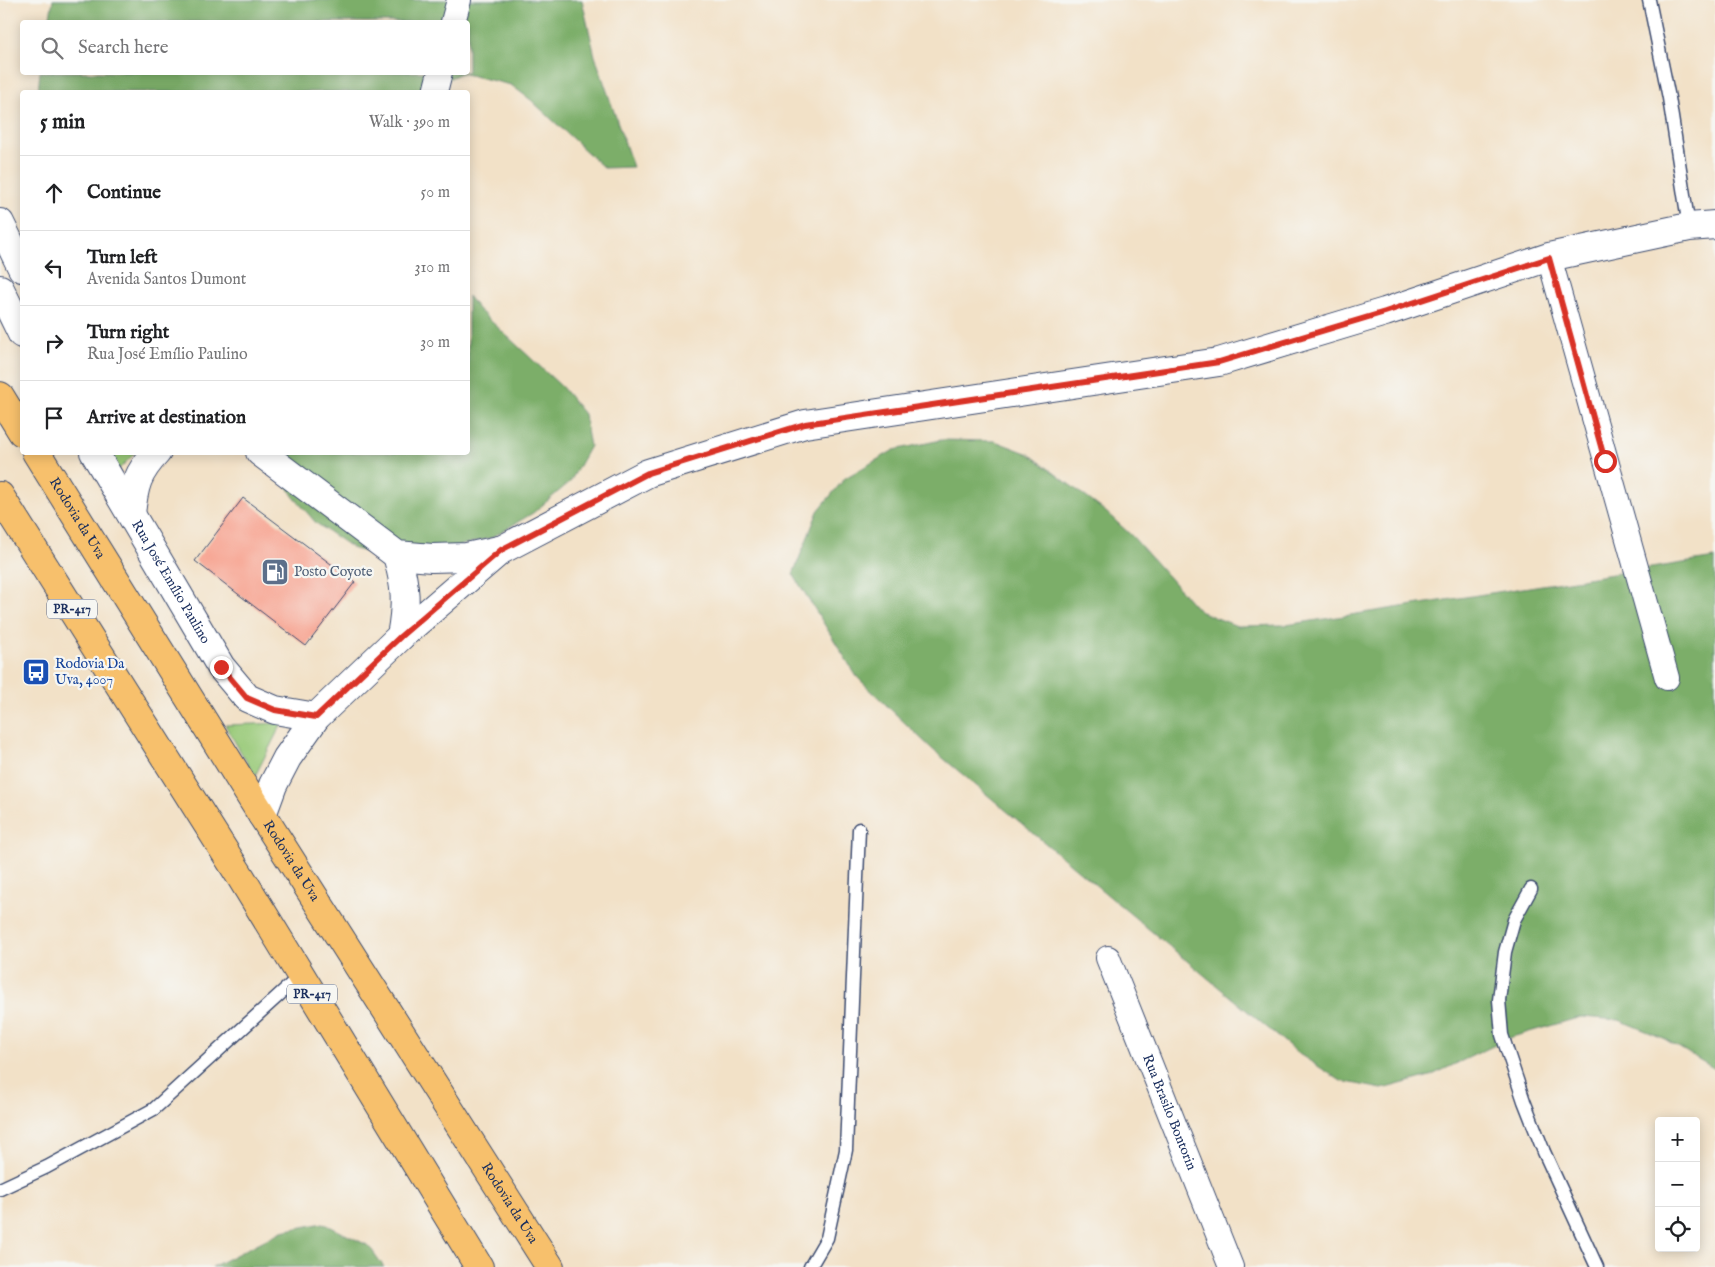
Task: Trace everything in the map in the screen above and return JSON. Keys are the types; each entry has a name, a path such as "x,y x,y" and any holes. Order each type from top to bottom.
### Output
{"main road":[{"path":"0,396 20,429"},
{"name":"Rodovia da Uva","path":"38,455 262,815 550,1267"},
{"name":"PR-417","path":"0,496 149,730 479,1267"}],"street":[{"path":"454,20 459,0"},
{"path":"435,90 439,75"},
{"path":"0,223 20,264"},
{"path":"262,815 273,785 284,765 316,717 401,636 501,550 648,473 805,424 1219,362 1385,312 1549,258 1702,226"},
{"path":"1549,258 1667,678"},
{"path":"0,289 20,330"},
{"name":"Rua José Emílio Paulino","path":"96,455 221,667 247,698 275,710 316,717"},
{"path":"132,514 134,488 146,464 154,455"},
{"path":"264,455 397,555 432,558 467,557 501,550"},
{"path":"397,555 405,581 406,609 401,636"},
{"name":"Rua Brasilo Bontorin","path":"1108,958 1232,1267"}],"lane":[{"path":"1648,0 1668,98 1702,226"},
{"path":"810,1267 827,1238 846,1150 859,829"},
{"path":"1531,889 1514,920 1505,952 1499,1000 1502,1035 1524,1101 1544,1152 1596,1267"},
{"path":"0,1189 47,1167 154,1109 301,975"}],"green space":[{"path":"53,0 582,0 595,56 633,167 604,168 531,100 511,85 469,75 470,20 49,20"},
{"path":"40,75 457,75 427,90 38,90"},
{"path":"470,299 478,309 562,387 584,414 590,446 570,482 533,513 491,538 400,560 354,549 316,523 293,496 268,455 470,455"},
{"path":"941,440 995,441 1029,454 1106,512 1132,536 1199,611 1237,626 1286,625 1715,558 1715,1069 1663,1038 1619,1020 1581,1017 1512,1037 1430,1076 1382,1089 1341,1081 1299,1054 932,749 857,677 793,574 818,511 845,478 894,450"},
{"path":"110,455 133,455 118,470"},
{"path":"282,723 255,776 225,725"},
{"path":"323,1223 369,1246 384,1267 212,1267 282,1231"}],"building":[{"name":"Posto Coyote","path":"243,498 355,582 306,646 195,561"}],"place":[{"name":"Posto Coyote","path":"275,572"},
{"name":"Rodovia Da Uva, 4007","path":"36,672"}],"route":[{"path":"221,667 247,698 275,710 316,717 401,636 501,550 648,473 805,424 1219,362 1385,312 1549,258 1605,461"}]}
